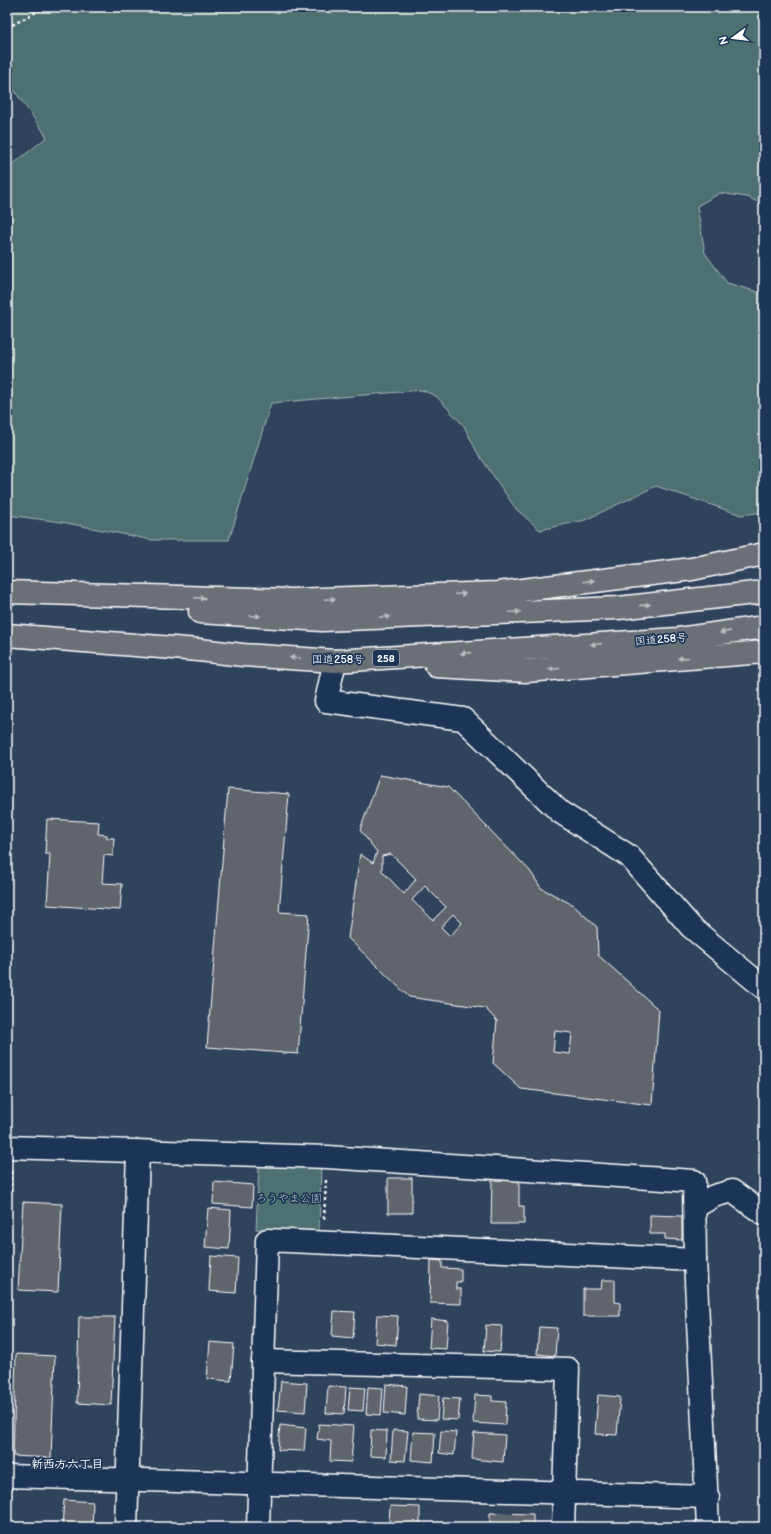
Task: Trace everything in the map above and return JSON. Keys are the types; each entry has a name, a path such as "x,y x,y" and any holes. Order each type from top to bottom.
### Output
{"highway":[{"path":"7,592 291,600 498,593 692,569 764,554"},
{"path":"7,597 116,607 322,620 618,608 764,592"},
{"name":"国道258号","path":"7,635 335,661 678,639 764,627"},
{"path":"335,661 526,671 764,652"}],"street":[{"path":"335,661 326,701 463,719 560,812 629,856 691,927 764,988"},
{"path":"9,1147 327,1157 694,1181 695,1260 708,1497 708,1527"},
{"path":"126,1527 138,1151"},
{"path":"694,1207 714,1196 732,1191 764,1214"},
{"path":"258,1527 267,1240 323,1241 695,1260"},
{"path":"263,1361 568,1369 563,1527"},
{"path":"7,1476 708,1497"}],"path":[{"path":"7,28 45,7"},
{"path":"7,1228 9,1221 9,1147"},
{"path":"323,1241 327,1157"}],"green space":[{"path":"7,7 764,7 764,205 747,197 720,193 697,206 705,253 727,283 755,291 764,296 764,512 741,515 656,486 585,520 540,530 516,509 477,452 464,426 436,396 422,390 271,403 229,540 152,540 62,522 7,515 7,169 47,137 7,80"},
{"name":"ろうやま公園","path":"259,1166 321,1168 319,1233 256,1229"}],"building":[{"path":"380,775 448,787 530,871 541,888 573,905 597,927 598,955 659,1010 652,1105 521,1089 493,1063 497,1021 485,1008 409,997 348,938 360,854 373,863 377,852 360,830","holes":["391,854 416,879 404,894 382,871 382,856","425,886 446,907 433,920 412,900","453,914 462,923 450,936 441,927","555,1031 572,1033 570,1054 553,1052"]},
{"path":"228,789 289,794 279,912 309,914 298,1054 207,1047"},
{"path":"47,819 99,822 98,834 107,835 107,838 114,838 113,856 104,855 102,883 122,884 120,910 47,905 50,854 45,854"},
{"path":"388,1178 412,1178 412,1213 388,1213"},
{"path":"492,1179 519,1179 519,1206 524,1206 524,1224 491,1224"},
{"path":"214,1182 253,1185 252,1207 213,1204"},
{"path":"23,1202 62,1204 58,1292 18,1290"},
{"path":"208,1208 231,1210 229,1249 205,1247"},
{"path":"650,1215 682,1216 682,1240 665,1239 665,1234 650,1234"},
{"path":"211,1256 238,1258 236,1293 209,1291"},
{"path":"431,1260 442,1261 442,1268 461,1269 461,1282 456,1282 456,1289 461,1289 461,1304 430,1303"},
{"path":"602,1280 615,1280 615,1302 620,1303 620,1316 583,1316 583,1289 601,1289"},
{"path":"334,1311 355,1312 353,1338 332,1336"},
{"path":"377,1315 398,1316 396,1345 375,1343"},
{"path":"79,1317 115,1317 111,1405 77,1403"},
{"path":"431,1319 448,1321 446,1349 429,1348"},
{"path":"486,1325 502,1326 500,1352 484,1351"},
{"path":"539,1327 557,1328 555,1356 537,1354"},
{"path":"210,1342 234,1344 231,1381 207,1379"},
{"path":"16,1354 55,1356 51,1458 13,1456"},
{"path":"281,1381 307,1383 305,1412 278,1410"},
{"path":"386,1384 407,1386 405,1415 384,1413"},
{"path":"328,1386 346,1387 344,1414 326,1413"},
{"path":"350,1387 365,1388 363,1411 348,1410"},
{"path":"368,1387 383,1388 381,1415 366,1414"},
{"path":"419,1394 439,1396 437,1420 417,1419"},
{"path":"475,1395 492,1396 492,1401 506,1402 505,1425 473,1423"},
{"path":"598,1395 620,1397 617,1435 595,1434"},
{"path":"443,1398 460,1399 458,1420 441,1419"},
{"path":"319,1424 354,1426 351,1462 330,1461 331,1441 317,1439"},
{"path":"280,1425 306,1428 304,1451 278,1450"},
{"path":"371,1430 387,1431 386,1457 370,1456"},
{"path":"393,1430 408,1431 405,1461 391,1460"},
{"path":"441,1431 456,1432 454,1455 439,1453"},
{"path":"413,1432 435,1433 433,1462 411,1460"},
{"path":"474,1433 505,1435 503,1462 472,1459"},
{"path":"64,1500 93,1502 92,1527 62,1527"},
{"path":"390,1506 420,1507 420,1527 394,1527 394,1523 389,1523"},
{"path":"490,1513 533,1514 533,1527 490,1527"}],"district":[{"name":"新西方六丁目","path":"67,1464"}]}
